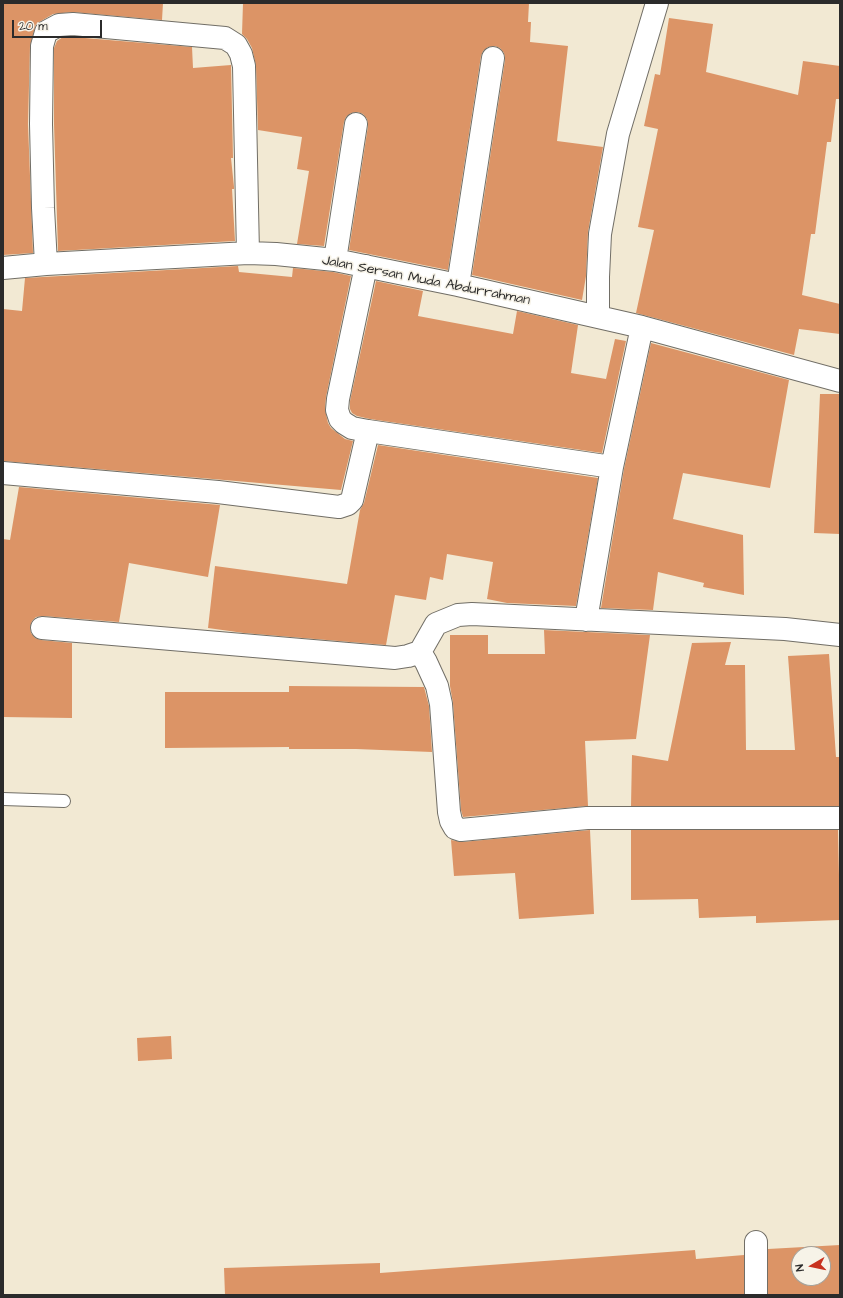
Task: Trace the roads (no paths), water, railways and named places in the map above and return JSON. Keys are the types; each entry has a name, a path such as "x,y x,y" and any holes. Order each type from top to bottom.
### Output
{"street":[{"path":"598,317 600,234 618,134 657,3"},
{"path":"46,264 41,124 42,46 46,32 59,25 73,24 226,38 236,45 241,54 244,66 248,253"},
{"path":"458,285 493,58"},
{"path":"335,260 356,124"},
{"name":"Jalan Sersan Muda Abdurrahman","path":"3,268 46,264 248,253 276,254 335,260 458,285 642,327 840,380"},
{"path":"366,266 338,399 337,410 340,419 344,424 352,428 368,431 612,467"},
{"path":"586,620 612,467 642,327"},
{"path":"3,473 218,492 339,507 348,504 352,500 368,431"},
{"path":"42,628 395,658 420,652 436,624 458,615 472,614 785,629 840,635"},
{"path":"420,652 437,686 440,704 450,821 455,828 461,830 587,818 840,818"},
{"path":"756,1242 756,1295"}],"lane":[{"path":"3,799 64,801"}]}
